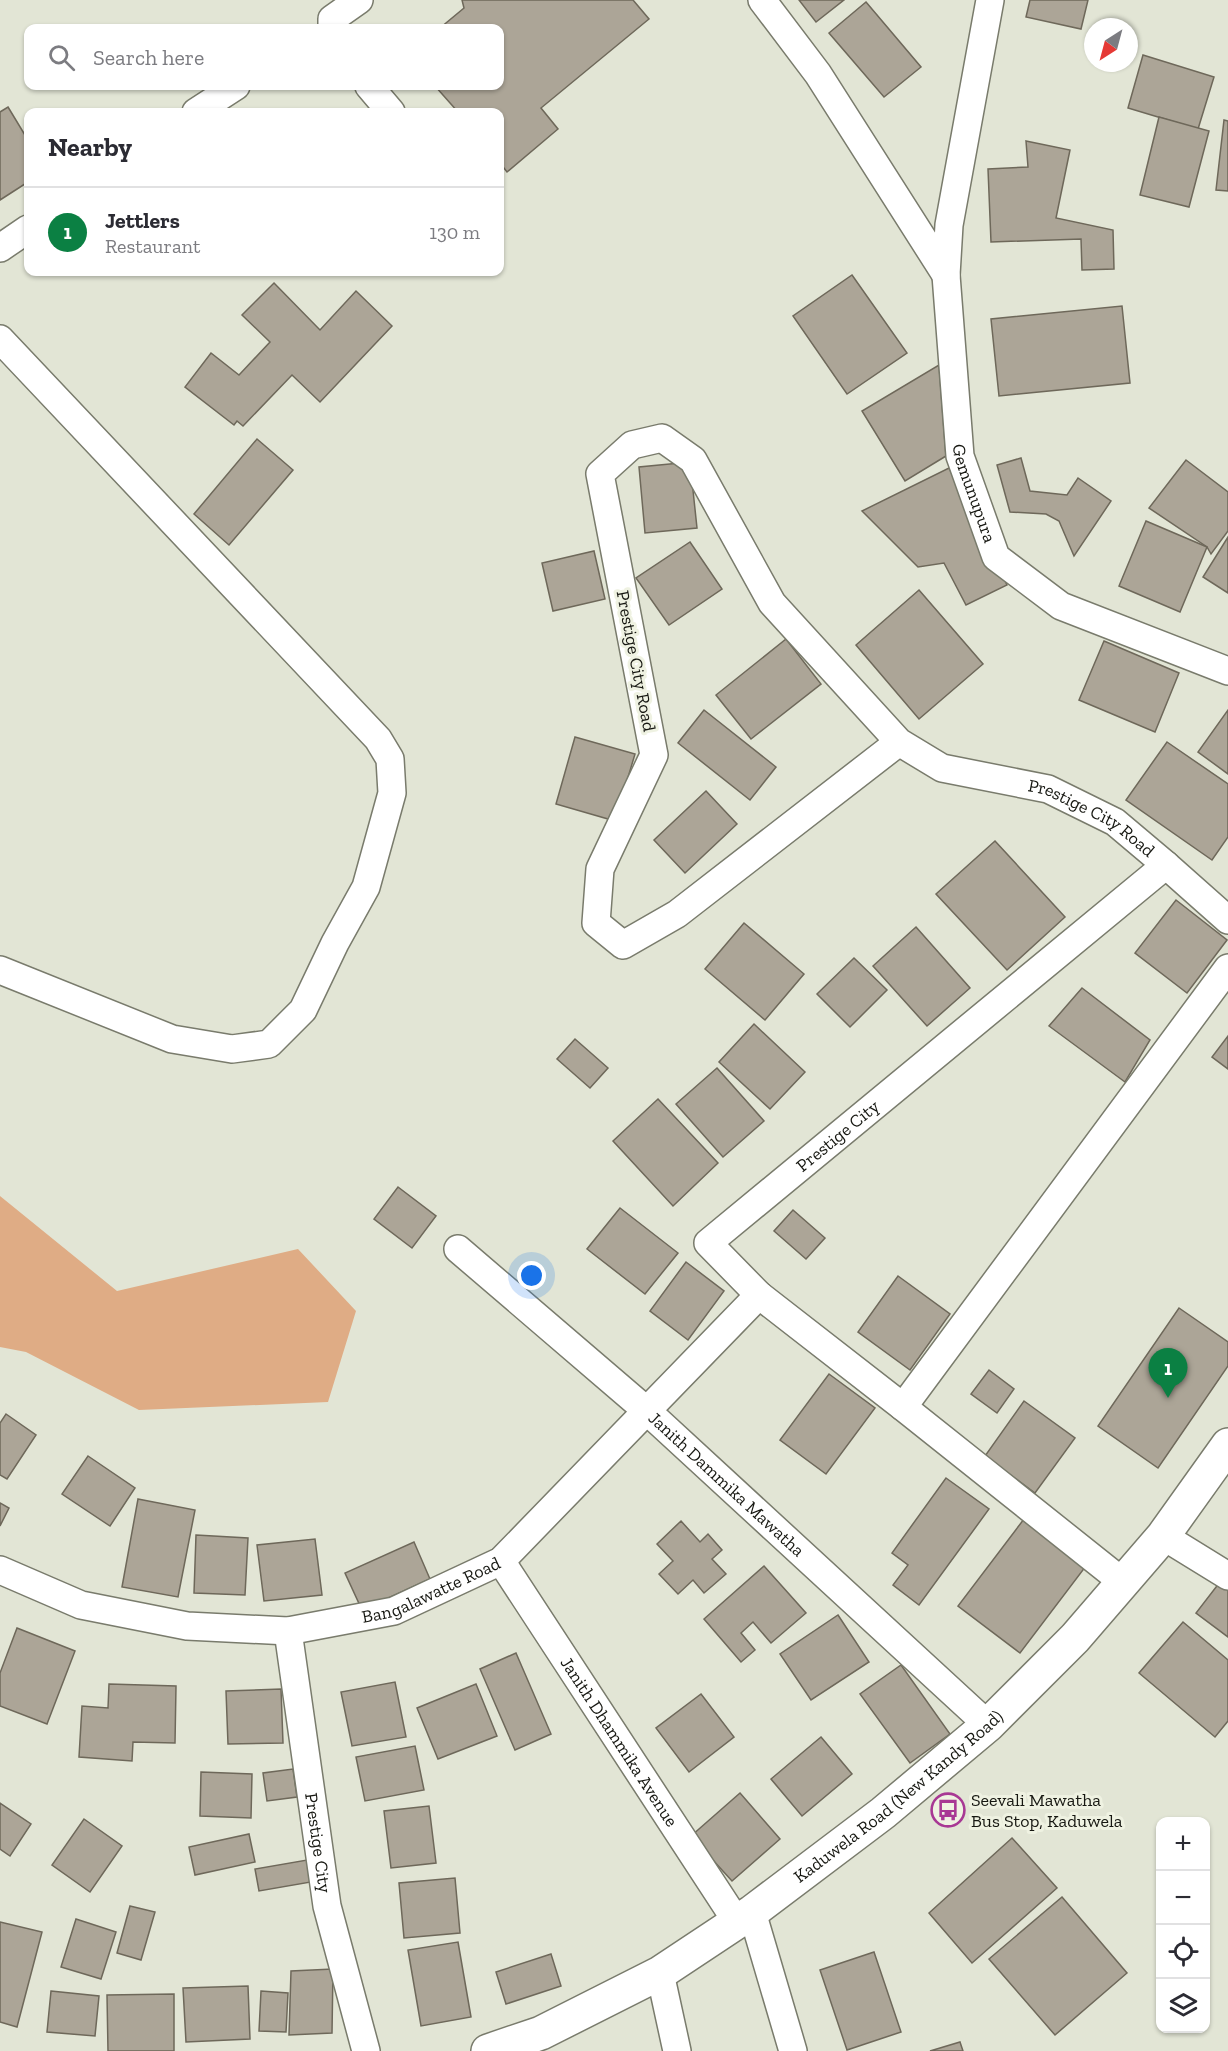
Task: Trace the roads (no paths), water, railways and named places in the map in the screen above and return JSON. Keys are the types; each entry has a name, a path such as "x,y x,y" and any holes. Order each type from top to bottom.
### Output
{"main road":[{"name":"Kaduwela Road (New Kandy Road)","path":"488,2051 541,2033 660,1973 744,1917 883,1813 988,1725 1075,1638 1163,1536 1228,1445"}],"street":[{"path":"328,24 359,0"},
{"name":"Gemunupura","path":"762,0 818,74 946,274"},
{"name":"Gemunupura","path":"990,0 949,225 946,274 960,456 996,557 1060,606 1227,667"},
{"path":"202,108 230,90"},
{"path":"372,90 388,108"},
{"path":"0,248 24,232"},
{"path":"0,339 378,739 390,759 392,793 366,887 335,943 303,1010 269,1044 232,1049 172,1039 0,970"},
{"name":"Prestige City Road","path":"899,742 677,914 623,945 596,923 600,868 654,755 600,474 632,445 662,438 693,460 772,603 899,742 942,768 1048,789 1115,822 1228,920"},
{"name":"Prestige City","path":"1124,1583 759,1295 708,1243 1166,865"},
{"path":"903,1407 1228,968"},
{"name":"Janith Dammika Mawatha","path":"458,1249 646,1411 988,1725"},
{"name":"Bangalawatte Road","path":"0,1570 81,1605 187,1626 288,1631 394,1611 501,1561 759,1295"},
{"path":"1163,1536 1228,1576"},
{"name":"Janith Dhammika Avenue","path":"501,1561 744,1917 793,2051"},
{"name":"Prestige City","path":"288,1631 327,1906 366,2051"},
{"path":"660,1973 677,2051"}],"place":[{"name":"Jettlers","path":"1168,1398"},
{"name":"Seevali Mawatha Bus Stop, Kaduwela","path":"948,1810"}]}
